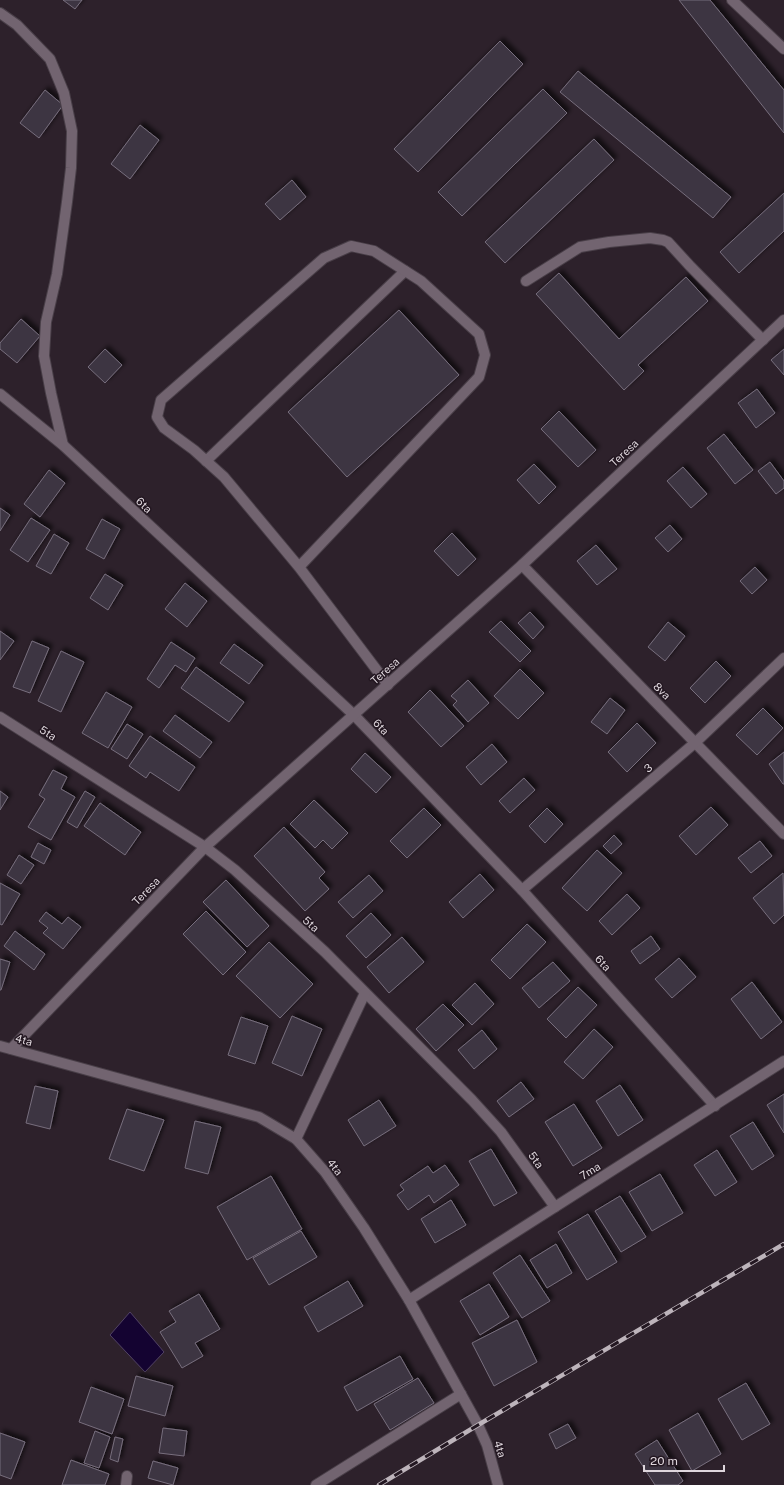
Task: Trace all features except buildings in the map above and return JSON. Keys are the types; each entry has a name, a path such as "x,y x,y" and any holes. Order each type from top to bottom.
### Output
{"street":[{"path":"732,0 784,49"},
{"path":"0,13 17,25 50,59 64,93 72,131 71,168 67,202 57,274 46,322 44,356 63,445"},
{"path":"526,281 580,247 650,238 663,240 668,242 763,340"},
{"path":"299,567 479,377 485,355 479,334 421,281 374,251 351,246 324,258 161,400 156,417 164,428 224,477 299,567 388,685"},
{"path":"206,461 405,271"},
{"name":"Teresa","path":"10,1049 205,847 522,565 784,320"},
{"name":"6ta","path":"0,394 63,445 354,715 522,890 715,1106"},
{"name":"8va","path":"522,565 784,834"},
{"name":"3","path":"522,890 696,742 784,658"},
{"name":"5ta","path":"0,717 205,847 235,870 325,952 477,1105 501,1132 555,1207"},
{"path":"296,1140 365,993"},
{"name":"4ta","path":"0,1046 259,1117 296,1140 325,1172 364,1228 409,1300 478,1424 487,1445 498,1485"},
{"name":"7ma","path":"409,1300 784,1061"},
{"path":"316,1485 461,1394"}],"shaded area":[{"path":"130,1312 164,1352 145,1372 110,1335"}],"railway":[{"path":"379,1485 784,1244"}]}
